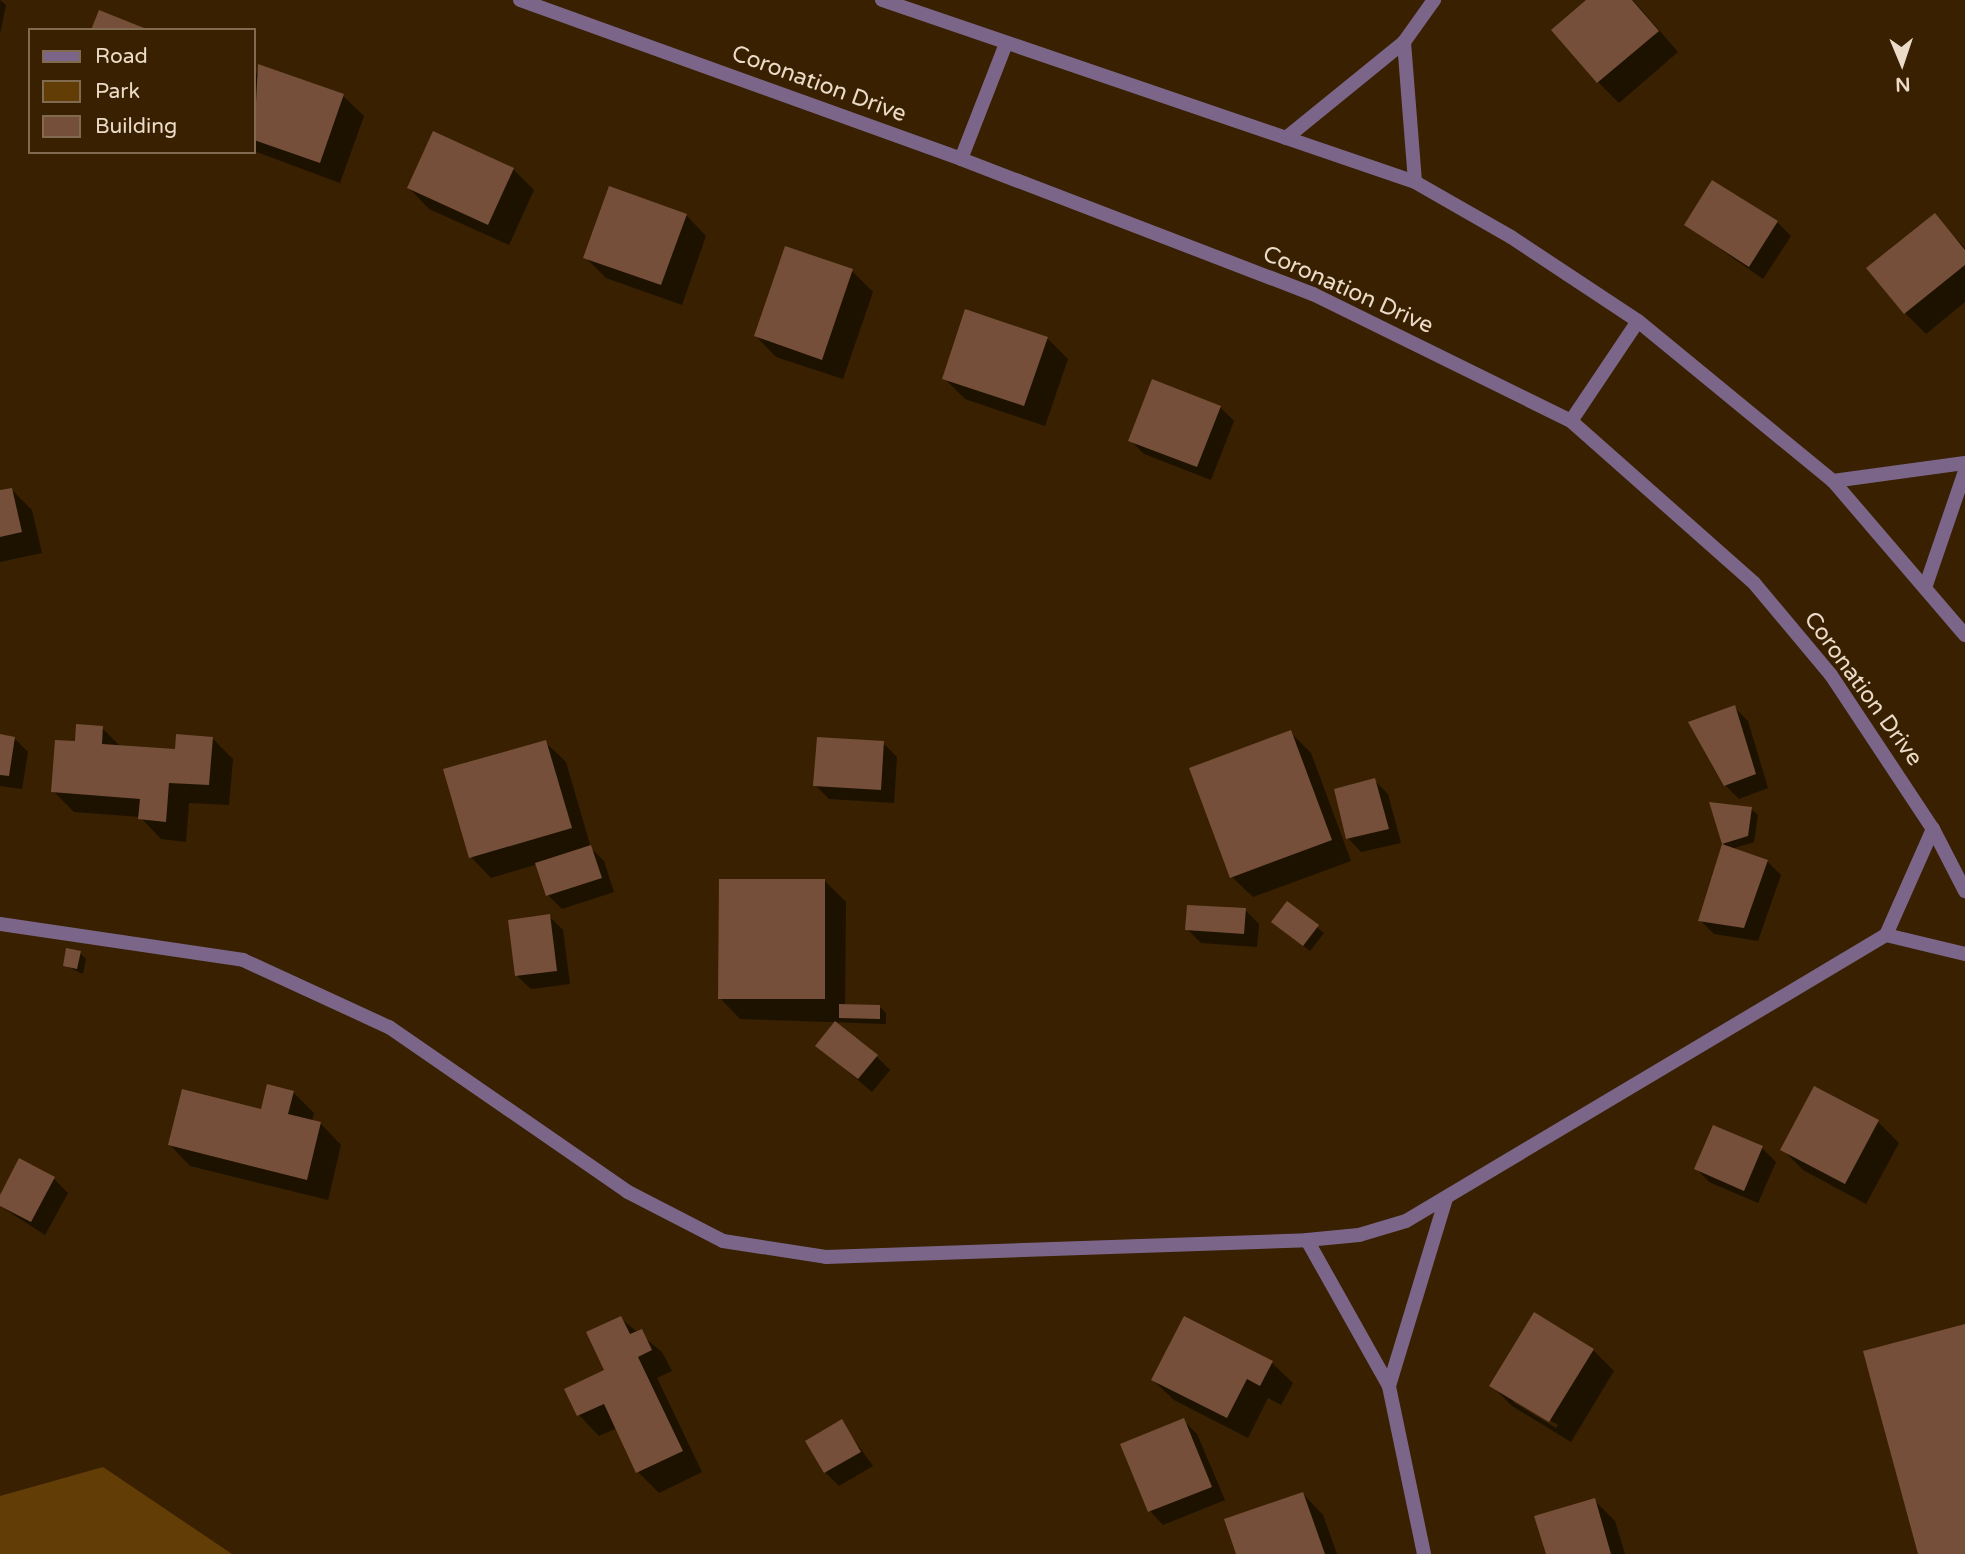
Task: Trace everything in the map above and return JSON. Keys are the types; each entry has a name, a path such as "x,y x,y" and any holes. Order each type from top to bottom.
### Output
{"street":[{"name":"Coronation Drive","path":"520,0 961,159 1313,294 1571,421 1754,583 1831,675 1933,829 1965,891"},
{"path":"882,0 1006,46 1415,181 1511,237 1638,321 1833,481 1926,585 1965,635"},
{"path":"1286,138 1404,42 1434,0"},
{"path":"1404,42 1415,181"},
{"path":"961,159 1006,46"},
{"path":"1571,421 1638,321"},
{"path":"1833,481 1965,463"},
{"path":"1926,585 1965,471"},
{"path":"0,924 243,960 389,1027 628,1192 723,1241 826,1257 1307,1240 1359,1235 1406,1221 1886,935 1933,829"},
{"path":"1886,935 1965,954"},
{"path":"1389,1386 1446,1198"},
{"path":"1307,1240 1389,1386 1424,1554"}],"green space":[{"path":"103,1467 232,1554 0,1554 0,1496"}],"building":[{"path":"1586,0 1632,0 1659,31 1597,83 1551,30"},
{"path":"99,10 144,28 92,28"},
{"path":"258,64 344,94 320,163 256,141"},
{"path":"433,131 514,168 488,225 407,188"},
{"path":"1712,180 1778,221 1749,267 1684,225"},
{"path":"609,186 687,214 661,285 583,258"},
{"path":"1935,213 1965,250 1965,265 1904,314 1866,268"},
{"path":"785,246 853,269 822,360 754,336"},
{"path":"965,309 1048,337 1024,406 942,379"},
{"path":"1152,379 1221,406 1197,467 1128,441"},
{"path":"12,488 22,532 0,537 0,490"},
{"path":"1735,705 1756,774 1724,786 1688,722"},
{"path":"76,724 103,726 102,744 175,749 176,734 213,737 209,785 169,783 166,822 138,819 140,799 51,792 55,740 75,741"},
{"path":"1291,730 1332,840 1230,878 1189,768"},
{"path":"0,734 15,737 9,776 0,775"},
{"path":"817,737 884,741 881,790 813,786"},
{"path":"546,740 572,828 469,858 443,769"},
{"path":"1375,778 1389,829 1346,839 1334,789"},
{"path":"1709,802 1752,807 1748,836 1722,844"},
{"path":"1722,844 1768,860 1744,928 1698,921"},
{"path":"591,845 602,878 546,896 535,863"},
{"path":"719,879 825,879 825,999 718,999"},
{"path":"1287,901 1319,925 1303,946 1271,922"},
{"path":"1187,905 1246,908 1244,934 1185,930"},
{"path":"550,914 557,971 515,976 508,920"},
{"path":"66,948 81,951 77,969 63,966"},
{"path":"839,1004 880,1005 880,1019 839,1018"},
{"path":"835,1021 878,1055 858,1079 815,1046"},
{"path":"267,1084 294,1091 288,1114 321,1122 307,1180 168,1145 182,1089 261,1109"},
{"path":"1814,1086 1879,1120 1845,1184 1780,1150"},
{"path":"1713,1125 1763,1146 1744,1191 1694,1169"},
{"path":"19,1158 55,1177 31,1222 0,1206 0,1195"},
{"path":"1534,1312 1594,1349 1549,1422 1489,1386"},
{"path":"621,1316 630,1334 642,1329 652,1350 638,1357 683,1451 636,1473 604,1404 577,1416 564,1389 604,1370 586,1332"},
{"path":"1184,1316 1273,1361 1260,1386 1247,1379 1227,1418 1151,1380"},
{"path":"1965,1324 1965,1554 1918,1554 1863,1351"},
{"path":"1184,1418 1212,1487 1148,1512 1120,1444"},
{"path":"842,1419 861,1452 824,1473 805,1441"},
{"path":"1303,1492 1325,1554 1236,1554 1224,1519"},
{"path":"1595,1498 1611,1554 1546,1554 1534,1516"}]}
